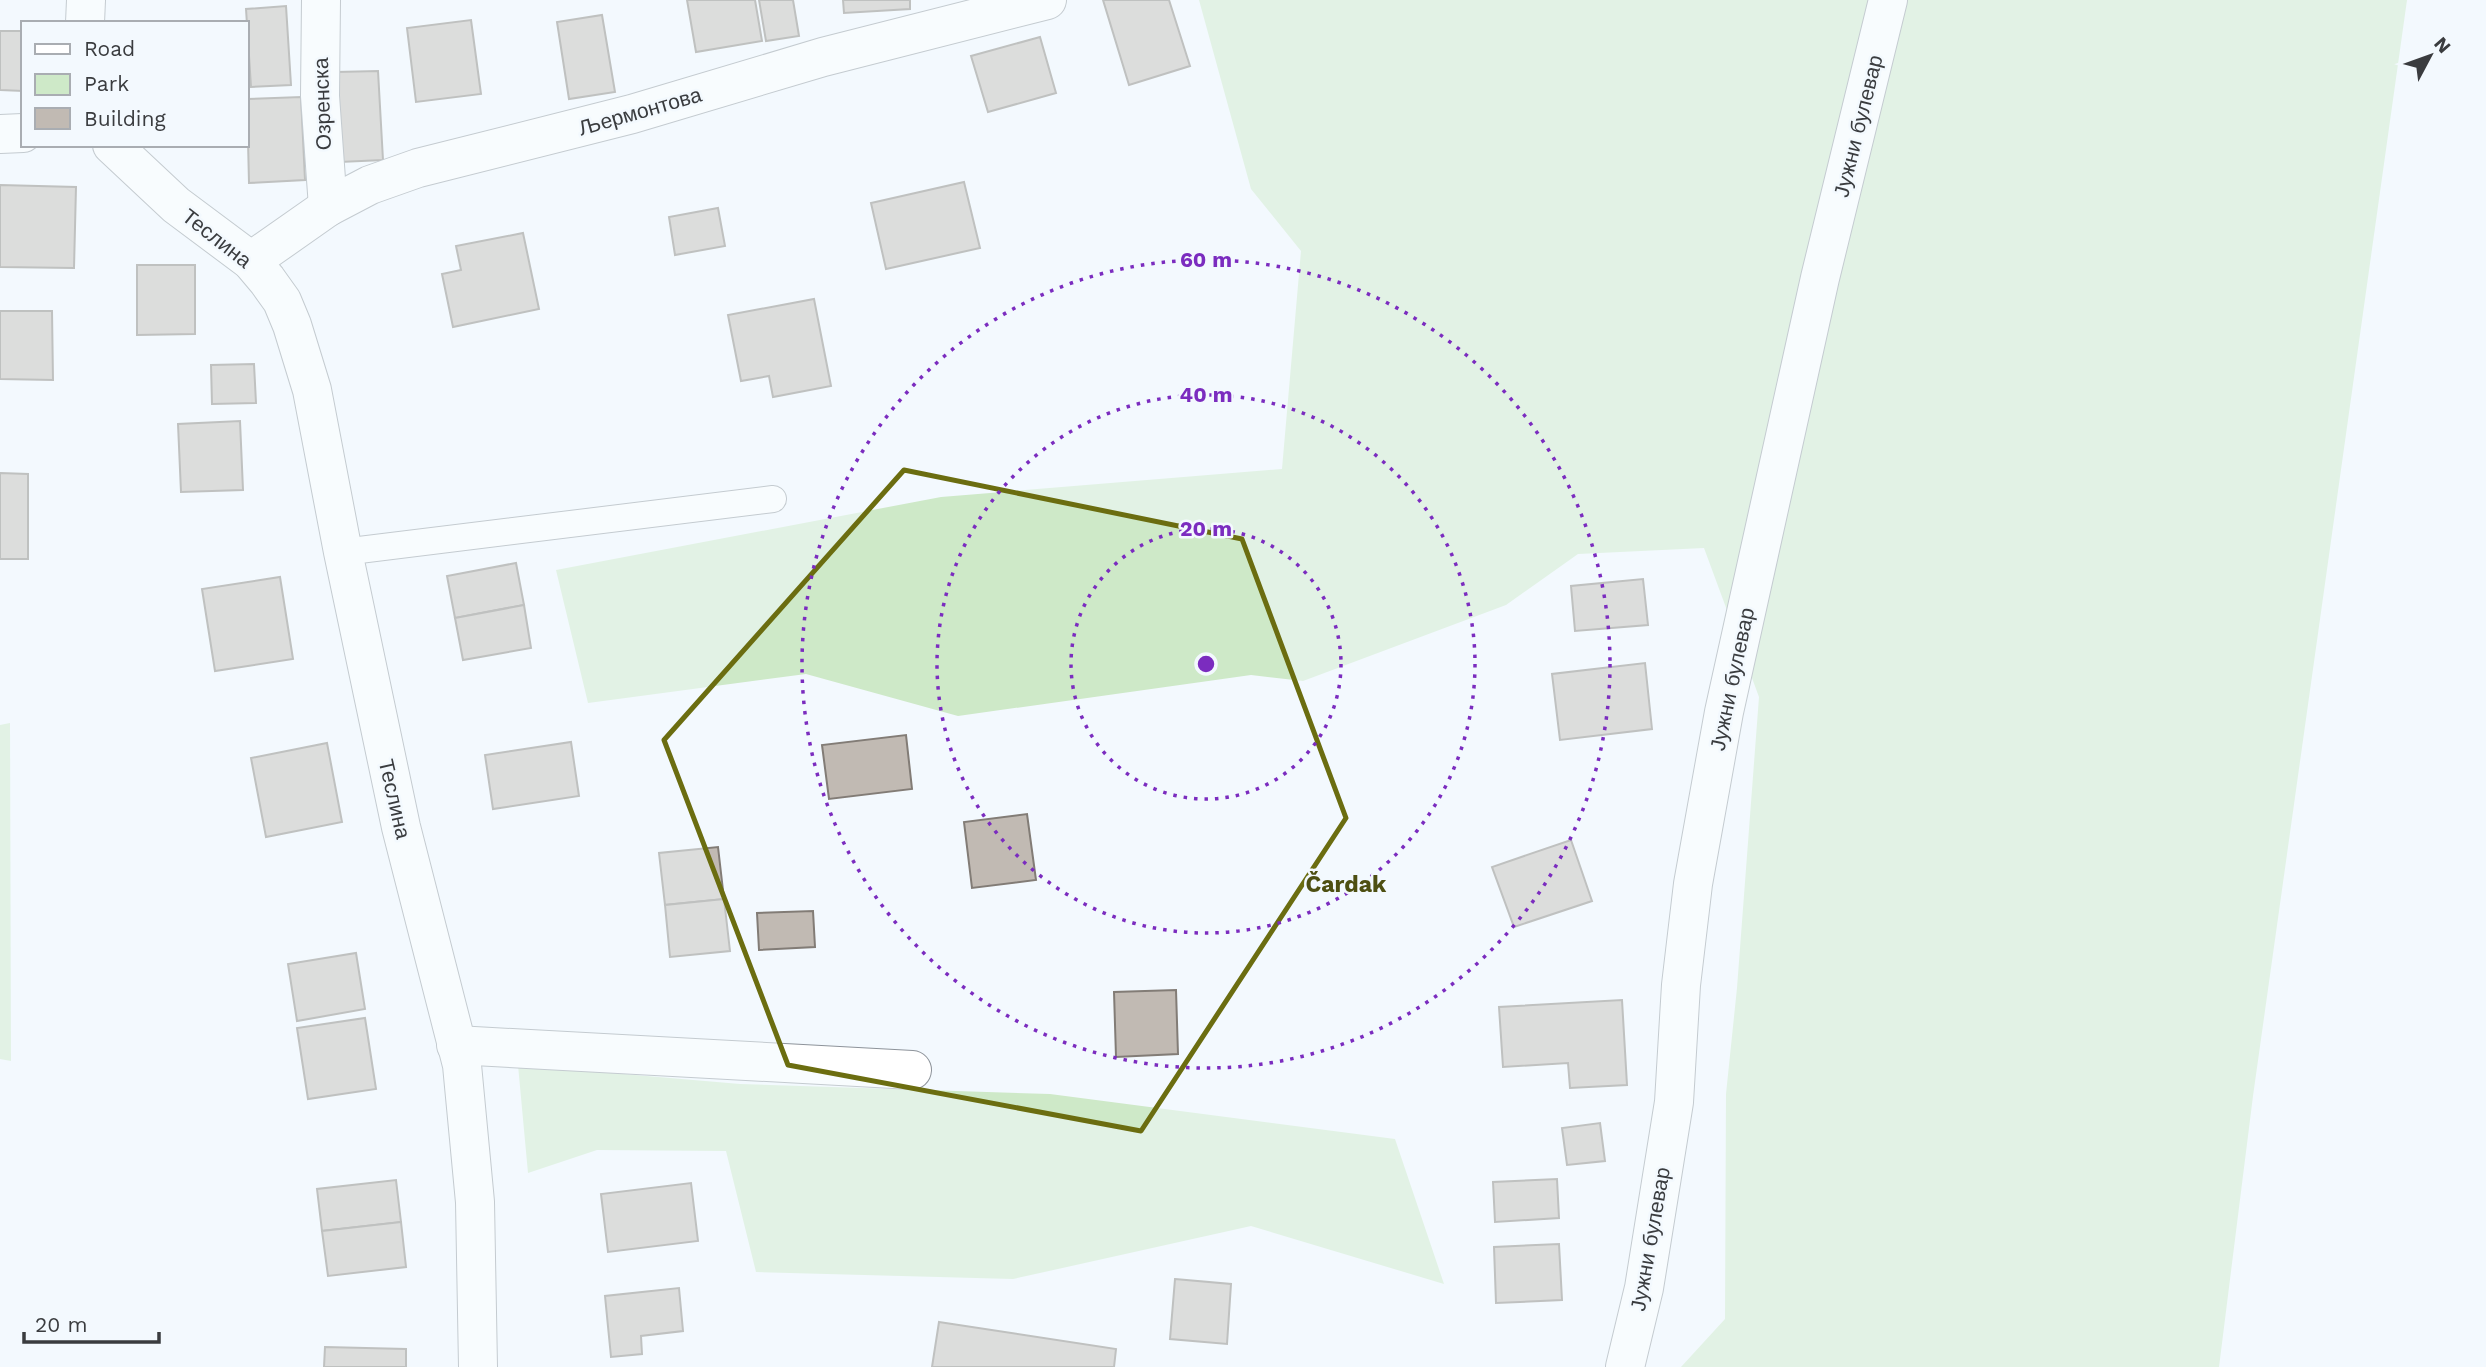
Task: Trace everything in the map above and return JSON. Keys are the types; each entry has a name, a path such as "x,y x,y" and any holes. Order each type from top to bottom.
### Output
{"street":[{"path":"85,21 86,0"},
{"name":"Озренска","path":"321,0 320,96 328,207"},
{"name":"Љермонтова","path":"250,261 328,207 370,185 418,168 632,114 823,57 1047,0"},
{"name":"Јужни булевар","path":"1625,1367 1644,1288 1674,1102 1681,985 1693,884 1724,712 1817,292 1888,0"},
{"path":"0,134 21,133"},
{"name":"Теслина","path":"114,147 176,205 250,261 282,301 312,390 401,827 462,1065 475,1202 478,1367"},
{"path":"456,1045 912,1070"}],"lane":[{"path":"343,552 774,499"}],"highlighted area":[{"path":"904,470 1242,539 1346,818 1141,1131 788,1065 664,740"}],"green space":[{"path":"1199,0 2407,0 2253,1096 2219,1367 1681,1367 1725,1319 1726,1094 1737,988 1759,697 1704,548 1578,554 1506,605 1303,681 1251,675 958,716 806,674 588,703 556,570 941,497 1282,469 1301,251 1251,189"},
{"path":"10,723 11,1061 0,1059 0,725"},
{"path":"518,1065 740,1084 1050,1094 1395,1139 1444,1284 1251,1226 1013,1279 756,1272 726,1151 597,1150 528,1173"}],"building":[{"path":"687,0 755,0 762,41 696,52"},
{"path":"759,0 793,0 799,36 766,41"},
{"path":"843,0 910,0 910,9 844,13"},
{"path":"1103,0 1169,0 1190,66 1129,85"},
{"path":"286,6 291,85 251,87 246,9"},
{"path":"602,15 615,92 569,99 557,22"},
{"path":"471,20 481,94 416,102 407,28"},
{"path":"0,31 21,31 21,91 0,90"},
{"path":"1040,37 1056,93 988,112 971,56"},
{"path":"378,71 383,160 340,162 336,72"},
{"path":"301,97 305,180 249,183 248,99"},
{"path":"964,182 980,248 886,269 871,203"},
{"path":"0,185 76,187 74,268 0,267"},
{"path":"718,208 725,246 675,255 669,217"},
{"path":"523,233 539,309 453,327 442,274 461,270 456,246"},
{"path":"137,265 195,265 195,334 137,335"},
{"path":"814,299 831,386 773,397 769,376 741,381 728,315"},
{"path":"0,311 52,311 53,380 0,379"},
{"path":"254,364 256,403 212,404 211,365"},
{"path":"240,421 243,490 181,492 178,424"},
{"path":"0,473 28,474 28,559 0,559"},
{"path":"516,563 524,605 455,618 447,576"},
{"path":"280,577 293,659 215,671 202,589"},
{"path":"1643,579 1648,625 1575,631 1571,586"},
{"path":"524,605 531,648 463,660 455,618"},
{"path":"1645,663 1652,729 1560,740 1552,674"},
{"path":"906,735 912,789 829,799 822,745"},
{"path":"571,742 579,796 493,809 485,755"},
{"path":"327,743 342,822 266,837 251,758"},
{"path":"1027,814 1036,880 972,888 964,822"},
{"path":"1571,840 1592,901 1514,927 1492,867"},
{"path":"718,847 724,899 665,905 659,853"},
{"path":"724,899 730,951 670,957 665,905"},
{"path":"813,911 815,947 759,950 757,913"},
{"path":"356,953 365,1009 297,1021 288,964"},
{"path":"1176,990 1178,1054 1116,1057 1114,992"},
{"path":"1622,1000 1627,1085 1570,1088 1568,1063 1503,1067 1499,1007"},
{"path":"365,1018 376,1089 308,1099 297,1028"},
{"path":"1600,1123 1605,1161 1567,1165 1562,1128"},
{"path":"1557,1179 1559,1218 1495,1222 1493,1182"},
{"path":"396,1180 401,1222 322,1231 317,1189"},
{"path":"691,1183 698,1241 608,1252 601,1194"},
{"path":"401,1222 406,1267 328,1276 322,1231"},
{"path":"1559,1244 1562,1300 1496,1303 1494,1247"},
{"path":"1175,1279 1231,1284 1227,1344 1170,1339"},
{"path":"679,1288 683,1331 641,1336 642,1354 611,1357 605,1296"},
{"path":"939,1322 1116,1349 1114,1367 932,1367"},
{"path":"325,1347 406,1349 406,1367 324,1367"}],"district":[{"name":"Čardak","path":"1346,884"}]}
